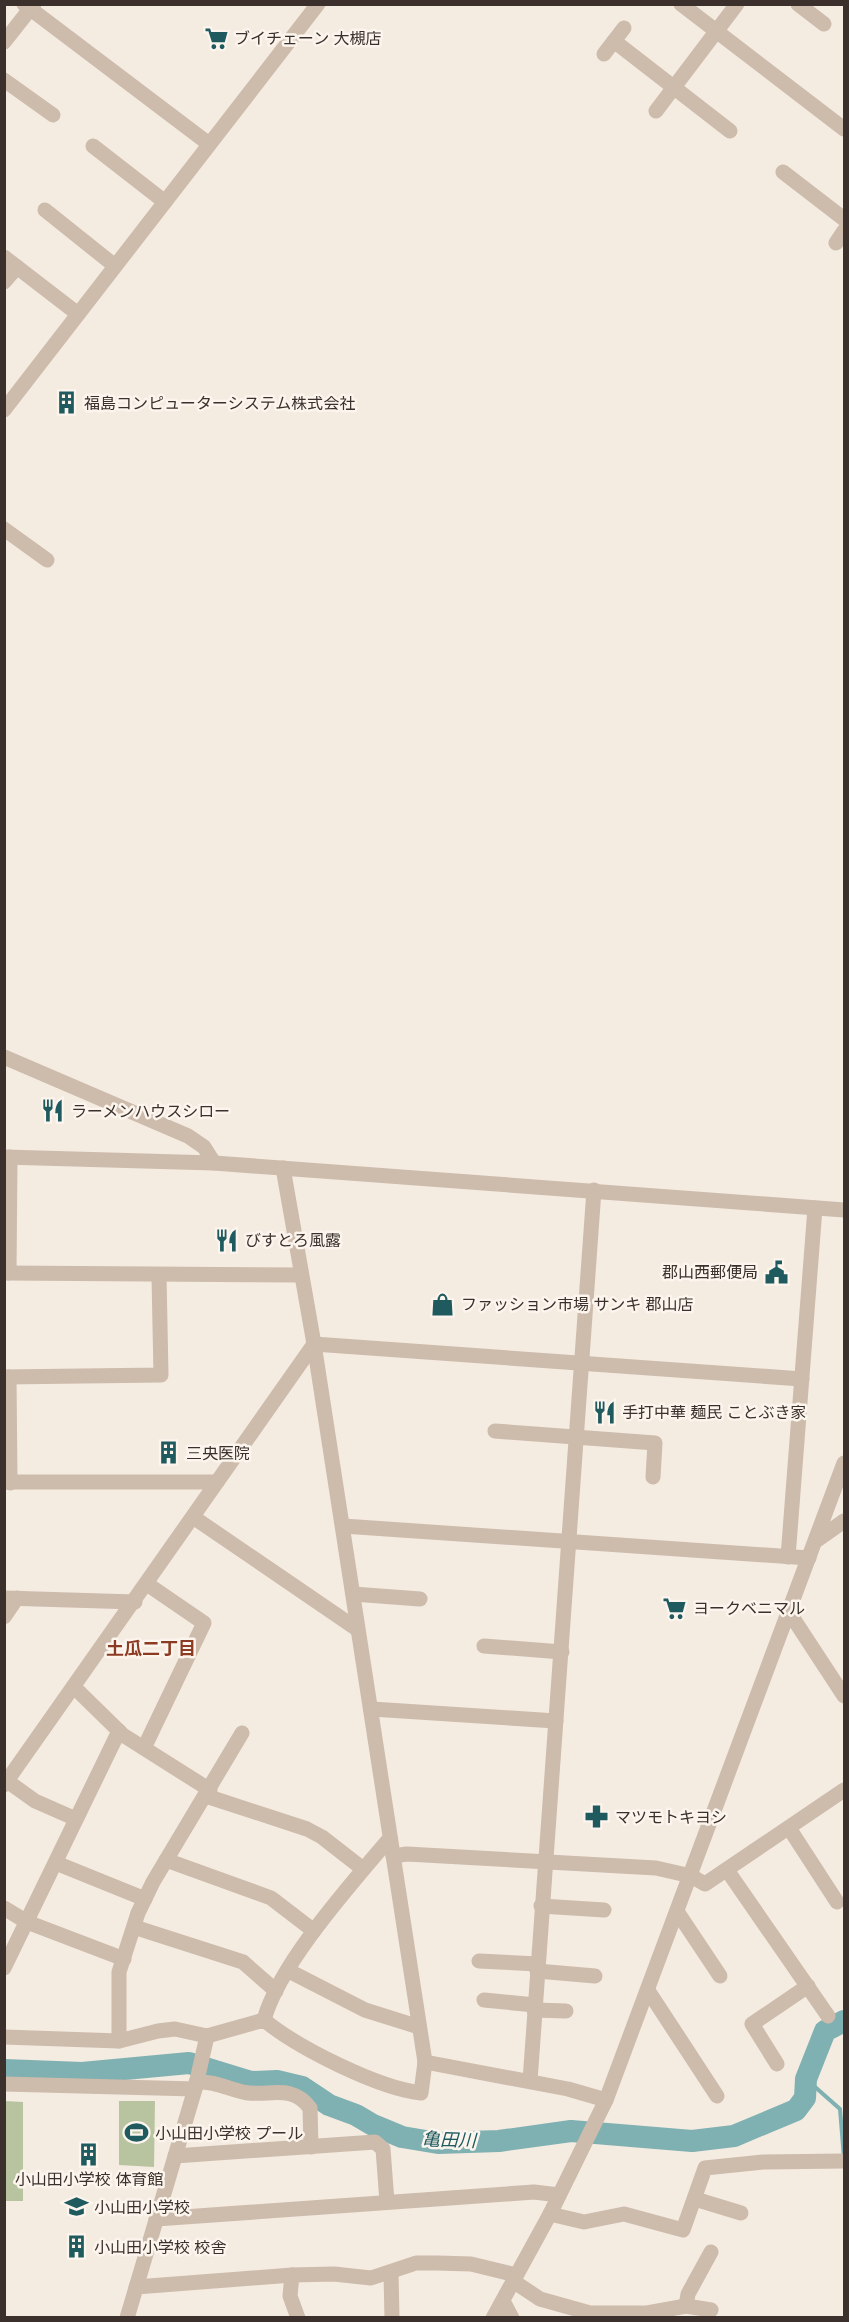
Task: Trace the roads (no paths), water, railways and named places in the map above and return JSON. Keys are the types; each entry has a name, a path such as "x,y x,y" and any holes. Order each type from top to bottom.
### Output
{"street":[{"path":"4,410 318,4"},
{"path":"681,4 844,129"},
{"path":"656,111 737,4"},
{"path":"798,4 824,24"},
{"path":"4,42 29,6 209,144"},
{"path":"604,54 624,28"},
{"path":"614,41 730,131"},
{"path":"4,80 52,115"},
{"path":"93,146 165,202"},
{"path":"783,172 844,219"},
{"path":"45,210 116,266"},
{"path":"4,257 78,314"},
{"path":"4,282 17,267"},
{"path":"4,528 47,560"},
{"path":"4,1057 188,1136 204,1148 214,1163"},
{"path":"301,1275 159,1276 7,1273 7,1157 214,1163 844,1210"},
{"path":"264,2020 280,2034 342,2065 403,2091 421,2093 425,2062 343,1526 283,1168"},
{"path":"530,2081 544,1863 571,1541 594,1190"},
{"path":"788,1557 815,1208"},
{"path":"159,1276 161,1375 7,1377 7,1482 217,1482"},
{"path":"314,1344 802,1379"},
{"path":"76,1819 35,1801 6,1783 314,1344"},
{"path":"495,1431 655,1443 653,1477"},
{"path":"493,2318 560,2195 606,2100 649,1992 844,1463"},
{"path":"194,1517 357,1629"},
{"path":"817,1539 844,1521"},
{"path":"343,1526 809,1558"},
{"path":"144,1748 204,1623 147,1584"},
{"path":"352,1594 420,1599"},
{"path":"4,1617 11,1598 135,1602"},
{"path":"789,1612 844,1696"},
{"path":"484,1646 561,1652"},
{"path":"74,1688 119,1731 208,1793 307,1829 322,1837 363,1869"},
{"path":"372,1709 556,1721"},
{"path":"4,1968 119,1731"},
{"path":"119,2041 119,1972 134,1926 145,1899 166,1860 242,1733"},
{"path":"393,1856 407,1854 656,1869 691,1876 705,1884 843,1794"},
{"path":"789,1828 837,1902"},
{"path":"264,2020 269,2002 314,1931 390,1838"},
{"path":"166,1860 271,1898 314,1931"},
{"path":"56,1863 145,1899"},
{"path":"727,1870 828,2016"},
{"path":"541,1906 604,1910"},
{"path":"4,1908 27,1922 124,1959"},
{"path":"678,1913 720,1976"},
{"path":"134,1926 243,1962 276,1990"},
{"path":"479,1960 595,1976"},
{"path":"288,1971 365,2010 419,2027"},
{"path":"777,2064 752,2024 808,1986"},
{"path":"649,1992 717,2096"},
{"path":"484,2000 566,2011"},
{"path":"4,2037 119,2041 175,2029 207,2036 264,2020"},
{"path":"127,2318 196,2083 207,2036"},
{"path":"425,2062 530,2081 606,2100"},
{"path":"4,2084 196,2083 208,2081 243,2092 281,2091 295,2096 310,2108 311,2146"},
{"path":"175,2156 375,2142 383,2149 387,2202"},
{"path":"550,2214 584,2222 624,2214 683,2230 705,2168 763,2162 841,2161"},
{"path":"156,2219 534,2192 560,2195"},
{"path":"695,2199 741,2213"},
{"path":"686,2306 688,2294 711,2252"},
{"path":"136,2287 292,2275 334,2274 371,2278 416,2264 471,2264 515,2278 540,2299 590,2313 647,2313 686,2306 711,2310"},
{"path":"391,2273 392,2318"},
{"path":"292,2275 290,2296 298,2318"},
{"path":"503,2301 512,2318"}],"waterway":[{"name":"亀田川","path":"4,2070 82,2073 189,2063 251,2082 277,2081 302,2087 329,2105 402,2137 438,2143 499,2141 571,2131 692,2141 734,2136 796,2110 805,2098 806,2079 825,2031 844,2021"},
{"path":"806,2079 840,2109 844,2158"}],"place":[{"name":"ブイチェーン 大槻店","path":"216,38"},
{"name":"福島コンピューターシステム株式会社","path":"66,403"},
{"name":"ラーメンハウスシロー","path":"53,1111"},
{"name":"びすとろ風露","path":"227,1240"},
{"name":"郡山西郵便局","path":"776,1272"},
{"name":"ファッション市場 サンキ 郡山店","path":"443,1304"},
{"name":"手打中華 麺民 ことぶき家","path":"604,1412"},
{"name":"三央医院","path":"168,1453"},
{"name":"ヨークベニマル","path":"675,1608"},
{"name":"マツモトキヨシ","path":"597,1817"},
{"name":"小山田小学校 プール","path":"137,2133"},
{"name":"小山田小学校 体育館","path":"89,2154"},
{"name":"小山田小学校","path":"76,2207"},
{"name":"小山田小学校 校舎","path":"76,2247"}],"district":[{"name":"土瓜二丁目","path":"151,1649"}]}
